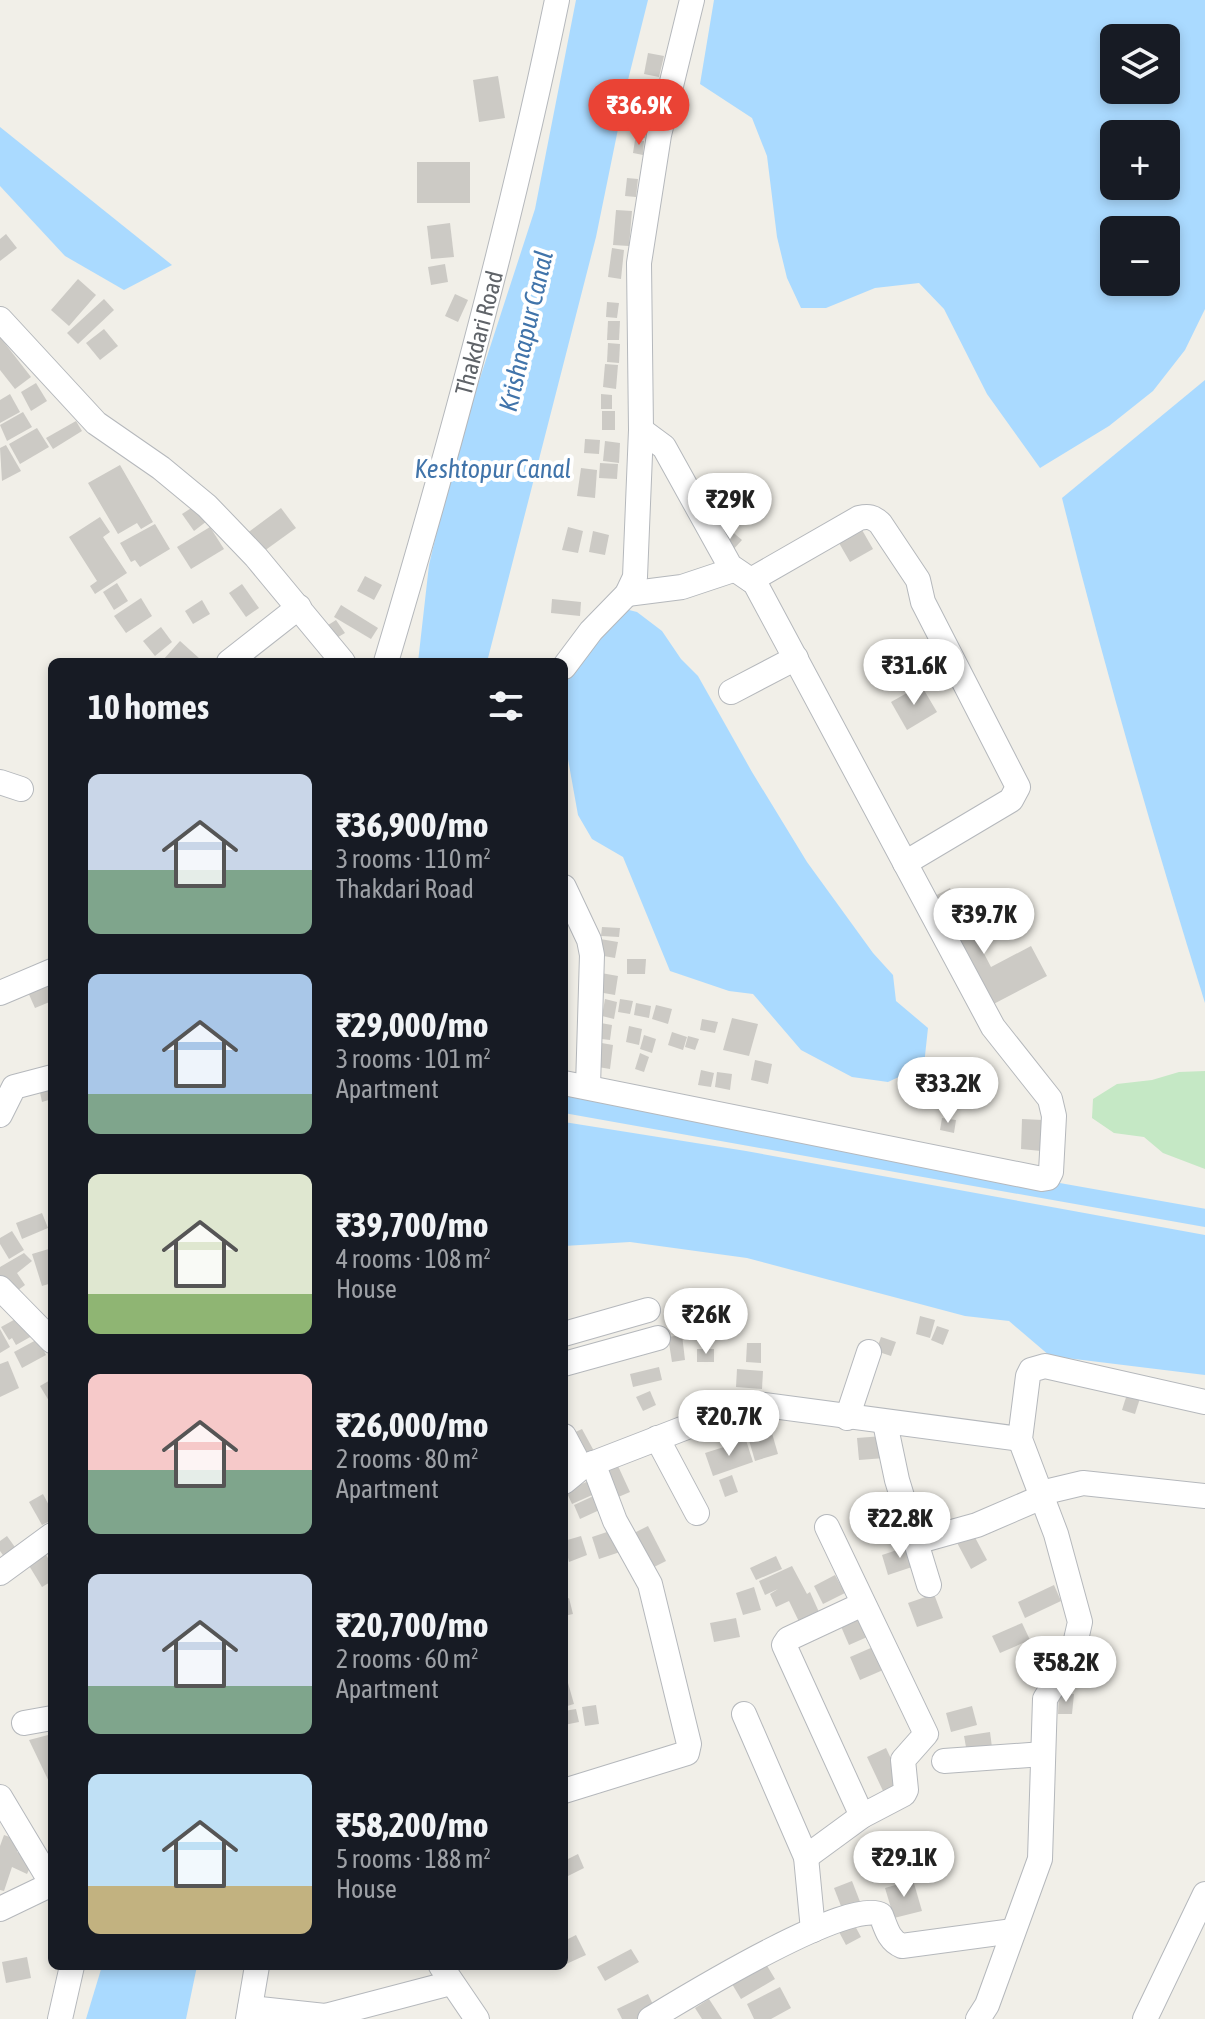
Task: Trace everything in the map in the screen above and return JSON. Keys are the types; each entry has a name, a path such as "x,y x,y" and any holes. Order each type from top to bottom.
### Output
{"street":[{"name":"Thakdari Road","path":"387,658 500,253 557,0"},
{"path":"568,662 591,631 627,594 635,577 641,430 639,263 659,135 692,0"},
{"path":"0,319 96,423 161,468 207,506 299,607 340,658"},
{"path":"568,1084 1042,1179 1048,1178 1051,1172 1054,1116 1050,1099 993,1027 796,658 664,447 641,430"},
{"path":"627,594 742,575 859,518 873,517 880,523 918,580 923,602 1018,787 1011,800 905,863"},
{"path":"234,658 299,607"},
{"path":"731,692 796,658"},
{"path":"568,895 589,940 592,955 588,1086"},
{"path":"0,993 48,973"},
{"path":"0,1115 14,1087 48,1078"},
{"path":"3,1295 47,1326"},
{"path":"568,1333 648,1310"},
{"path":"568,1363 658,1338"},
{"path":"847,1418 869,1352"},
{"path":"978,2019 987,2005 1040,1859 1045,1699 1073,1653 1080,1622 1056,1534 1020,1439 1028,1376 1031,1370 1045,1366 1205,1402"},
{"path":"579,1471 749,1403 1020,1439"},
{"path":"885,1423 897,1480 929,1585"},
{"path":"657,1438 697,1513"},
{"path":"568,1445 579,1471 615,1521 650,1584 689,1750 568,1790"},
{"path":"916,1542 986,1522 1041,1495 1083,1483 1205,1496"},
{"path":"806,1857 862,1816 904,1794 903,1760 926,1734 827,1527"},
{"path":"0,1573 48,1538"},
{"path":"862,1816 784,1645 788,1639 863,1604"},
{"path":"744,1714 806,1857 813,1930"},
{"path":"24,1723 48,1719"},
{"path":"944,1761 1043,1754"},
{"path":"0,1797 48,1877"},
{"path":"0,1909 48,1886"},
{"path":"1145,2019 1205,1894"},
{"path":"650,2019 754,1958 813,1930 871,1912 881,1915 894,1943 902,1946 1013,1931"},
{"path":"60,2019 71,1970"},
{"path":"256,1970 249,2014 325,2016 446,1975 477,2019"}],"green space":[{"path":"1205,1071 1205,1169 1163,1153 1144,1137 1114,1133 1092,1118 1093,1099 1117,1084 1152,1080 1179,1072"}],"water":[{"name":"Keshtopur Canal","path":"576,0 648,0 596,237 488,658 418,658 429,565 454,458 535,209"},
{"path":"714,0 1205,0 1205,309 1185,350 1153,391 1109,426 1040,468 987,394 944,309 919,283 875,288 826,308 801,308 787,278 777,237 767,156 752,118 700,84"},
{"path":"0,127 172,265 124,290 65,256 0,186"},
{"path":"1205,380 1205,1003 1130,751 1062,498"},
{"path":"629,610 637,612 662,631 681,659 698,676 807,862 873,953 893,975 896,1001 928,1028 924,1065 888,1082 852,1077 801,1050 753,994 729,991 670,971 623,857 592,839 578,815 568,759 568,671 620,615"},
{"path":"568,1123 746,1151 1205,1235 1205,1375 1050,1356 1009,1321 965,1316 747,1258 630,1242 568,1246"},
{"path":"101,1970 196,1970 186,2019 86,2019"}],"building":[{"path":"648,53 664,56 659,77 644,74"},
{"path":"498,76 505,118 479,122 473,80"},
{"path":"636,124 646,125 645,138 635,137"},
{"path":"635,140 644,141 643,155 633,153"},
{"path":"417,162 470,162 470,203 417,203"},
{"path":"627,178 638,179 636,197 625,196"},
{"path":"616,210 632,211 629,246 613,245"},
{"path":"450,223 454,257 431,259 427,226"},
{"path":"6,234 17,248 0,261 0,239"},
{"path":"612,248 624,250 621,279 608,277"},
{"path":"445,264 448,282 431,285 428,267"},
{"path":"78,279 96,295 69,326 51,310"},
{"path":"455,294 468,300 458,322 445,316"},
{"path":"104,299 114,310 78,344 67,333"},
{"path":"607,302 619,303 617,318 606,317"},
{"path":"608,321 620,321 619,340 607,340"},
{"path":"104,329 118,346 100,360 86,343"},
{"path":"0,337 31,377 15,389 0,370"},
{"path":"608,343 620,344 619,363 607,362"},
{"path":"605,364 618,365 616,389 603,387"},
{"path":"36,383 47,401 31,411 21,392"},
{"path":"10,394 20,412 0,423 0,400"},
{"path":"601,394 612,395 612,409 601,409"},
{"path":"602,411 615,411 615,430 602,430"},
{"path":"23,412 32,427 7,441 0,425"},
{"path":"76,421 82,431 53,449 46,438"},
{"path":"37,428 49,447 20,464 9,444"},
{"path":"585,439 600,440 599,454 584,453"},
{"path":"605,441 620,443 619,463 603,461"},
{"path":"6,445 21,471 2,481 0,448"},
{"path":"600,463 618,464 617,479 599,478"},
{"path":"120,465 153,522 141,529 137,523 118,534 88,483"},
{"path":"581,468 597,470 595,498 577,496"},
{"path":"196,505 207,521 194,531 182,514"},
{"path":"281,508 296,528 260,554 246,534"},
{"path":"100,517 110,532 103,537 127,573 95,594 90,586 97,581 69,537"},
{"path":"858,523 873,549 850,562 835,536"},
{"path":"155,524 170,549 140,567 135,560 131,562 120,543"},
{"path":"210,527 224,549 191,569 177,547"},
{"path":"568,527 583,531 578,553 562,550"},
{"path":"729,529 742,540 731,552 718,542"},
{"path":"593,531 609,535 605,555 589,552"},
{"path":"365,576 382,585 374,600 357,591"},
{"path":"117,583 128,601 114,610 103,592"},
{"path":"242,584 259,608 246,617 229,593"},
{"path":"141,598 152,616 126,633 114,616"},
{"path":"552,599 581,602 580,616 551,613"},
{"path":"202,600 210,614 193,624 185,611"},
{"path":"341,605 378,628 371,639 334,617"},
{"path":"336,620 345,633 333,640 325,627"},
{"path":"161,627 172,642 155,656 143,641"},
{"path":"180,641 199,658 165,658"},
{"path":"921,685 937,712 907,730 891,702"},
{"path":"950,888 991,967 1031,946 1047,976 984,1009 927,900"},
{"path":"602,927 620,928 619,937 601,936"},
{"path":"600,939 618,942 615,958 598,955"},
{"path":"627,959 646,959 645,974 627,974"},
{"path":"601,973 618,976 615,995 598,992"},
{"path":"46,981 48,1003 35,1008 27,990"},
{"path":"605,999 617,1002 614,1019 602,1016"},
{"path":"620,999 633,1001 630,1014 618,1012"},
{"path":"636,1003 651,1006 649,1018 634,1015"},
{"path":"656,1005 672,1009 668,1024 652,1019"},
{"path":"732,1018 758,1024 749,1056 723,1050"},
{"path":"702,1019 718,1022 715,1033 700,1030"},
{"path":"595,1022 612,1025 610,1040 593,1038"},
{"path":"629,1026 642,1029 639,1045 626,1042"},
{"path":"672,1032 687,1037 683,1050 668,1045"},
{"path":"644,1035 656,1039 652,1053 640,1049"},
{"path":"688,1036 699,1039 695,1050 685,1047"},
{"path":"596,1042 613,1045 610,1069 592,1066"},
{"path":"640,1053 649,1057 644,1072 635,1069"},
{"path":"755,1060 772,1064 768,1084 751,1080"},
{"path":"701,1070 714,1073 711,1087 698,1085"},
{"path":"717,1072 732,1074 730,1090 715,1087"},
{"path":"957,1072 987,1075 984,1101 955,1098"},
{"path":"48,1081 48,1100 42,1102 38,1083"},
{"path":"942,1118 956,1120 954,1133 940,1130"},
{"path":"1022,1119 1043,1120 1041,1151 1021,1149"},
{"path":"42,1213 48,1228 22,1239 16,1223"},
{"path":"12,1231 24,1250 9,1259 0,1238"},
{"path":"48,1249 48,1284 42,1286 32,1254"},
{"path":"24,1253 32,1261 17,1273 25,1285 10,1296 0,1282 0,1267"},
{"path":"21,1316 32,1336 16,1345 1,1327"},
{"path":"920,1316 935,1320 930,1338 916,1334"},
{"path":"937,1326 949,1330 943,1345 931,1340"},
{"path":"0,1329 10,1347 0,1353"},
{"path":"682,1335 685,1360 672,1362 668,1337"},
{"path":"881,1337 896,1342 891,1356 876,1351"},
{"path":"38,1339 46,1355 22,1368 14,1352"},
{"path":"747,1343 761,1343 761,1363 746,1362"},
{"path":"697,1349 714,1349 714,1362 697,1362"},
{"path":"8,1361 19,1388 0,1397 0,1364"},
{"path":"659,1367 662,1380 633,1387 630,1374"},
{"path":"737,1369 763,1371 762,1389 736,1387"},
{"path":"48,1381 48,1399 40,1386"},
{"path":"650,1391 656,1405 643,1411 636,1397"},
{"path":"1128,1391 1141,1395 1135,1414 1122,1410"},
{"path":"767,1416 778,1454 755,1461 744,1423"},
{"path":"582,1429 594,1451 581,1458 569,1435"},
{"path":"883,1436 885,1458 859,1460 857,1438"},
{"path":"746,1440 753,1462 713,1476 705,1453"},
{"path":"618,1466 630,1492 616,1498 605,1473"},
{"path":"732,1475 738,1492 725,1497 719,1480"},
{"path":"593,1479 599,1492 572,1504 568,1490"},
{"path":"600,1493 606,1507 580,1519 574,1505"},
{"path":"43,1494 48,1503 48,1522 42,1525 29,1502"},
{"path":"648,1526 666,1561 648,1570 630,1535"},
{"path":"970,1528 987,1560 971,1569 954,1537"},
{"path":"616,1529 623,1551 599,1559 592,1537"},
{"path":"7,1536 17,1550 5,1558 0,1551 0,1541"},
{"path":"581,1536 587,1555 569,1562 568,1540"},
{"path":"912,1545 918,1565 888,1575 882,1555"},
{"path":"42,1548 48,1558 48,1583 42,1587 25,1559"},
{"path":"776,1556 782,1569 756,1580 750,1568"},
{"path":"792,1566 807,1594 810,1592 823,1621 803,1630 789,1601 776,1607 770,1594 778,1589 765,1595 759,1581"},
{"path":"835,1575 845,1593 823,1604 814,1586"},
{"path":"1054,1585 1061,1601 1025,1618 1018,1602"},
{"path":"754,1587 761,1610 743,1615 736,1593"},
{"path":"934,1594 943,1618 917,1627 908,1603"},
{"path":"568,1598 573,1614 568,1615"},
{"path":"863,1611 874,1634 849,1645 839,1622"},
{"path":"736,1618 740,1637 714,1642 710,1623"},
{"path":"1022,1623 1030,1640 1000,1653 992,1636"},
{"path":"880,1644 890,1667 860,1680 850,1657"},
{"path":"568,1683 574,1704 568,1706"},
{"path":"1059,1693 1074,1694 1072,1714 1058,1714"},
{"path":"596,1705 599,1724 585,1726 582,1707"},
{"path":"972,1706 977,1725 951,1732 946,1713"},
{"path":"576,1709 579,1722 568,1724 568,1710"},
{"path":"990,1732 993,1755 968,1758 964,1736"},
{"path":"48,1735 48,1780 29,1740"},
{"path":"886,1748 903,1784 884,1793 867,1757"},
{"path":"4,1835 21,1841 17,1852 34,1859 27,1874 12,1867 4,1891 0,1890 0,1846"},
{"path":"578,1854 584,1868 568,1876 568,1859"},
{"path":"913,1880 922,1911 894,1918 885,1888"},
{"path":"852,1881 864,1912 846,1919 834,1888"},
{"path":"854,1924 861,1937 846,1945 839,1932"},
{"path":"576,1935 586,1955 568,1963 568,1939"},
{"path":"631,1949 639,1962 605,1981 597,1967"},
{"path":"27,1957 31,1978 6,1983 2,1962"},
{"path":"766,1964 775,1979 741,1999 732,1984"},
{"path":"780,1987 791,2008 771,2019 754,2019 747,2004"},
{"path":"648,1994 657,2013 645,2019 622,2019 617,2009"},
{"path":"709,1999 722,2019 702,2019 695,2008"}],"waterway":[{"path":"568,1105 1205,1218"}],"water label":[{"name":"Krishnapur Canal","path":"526,331"}]}
